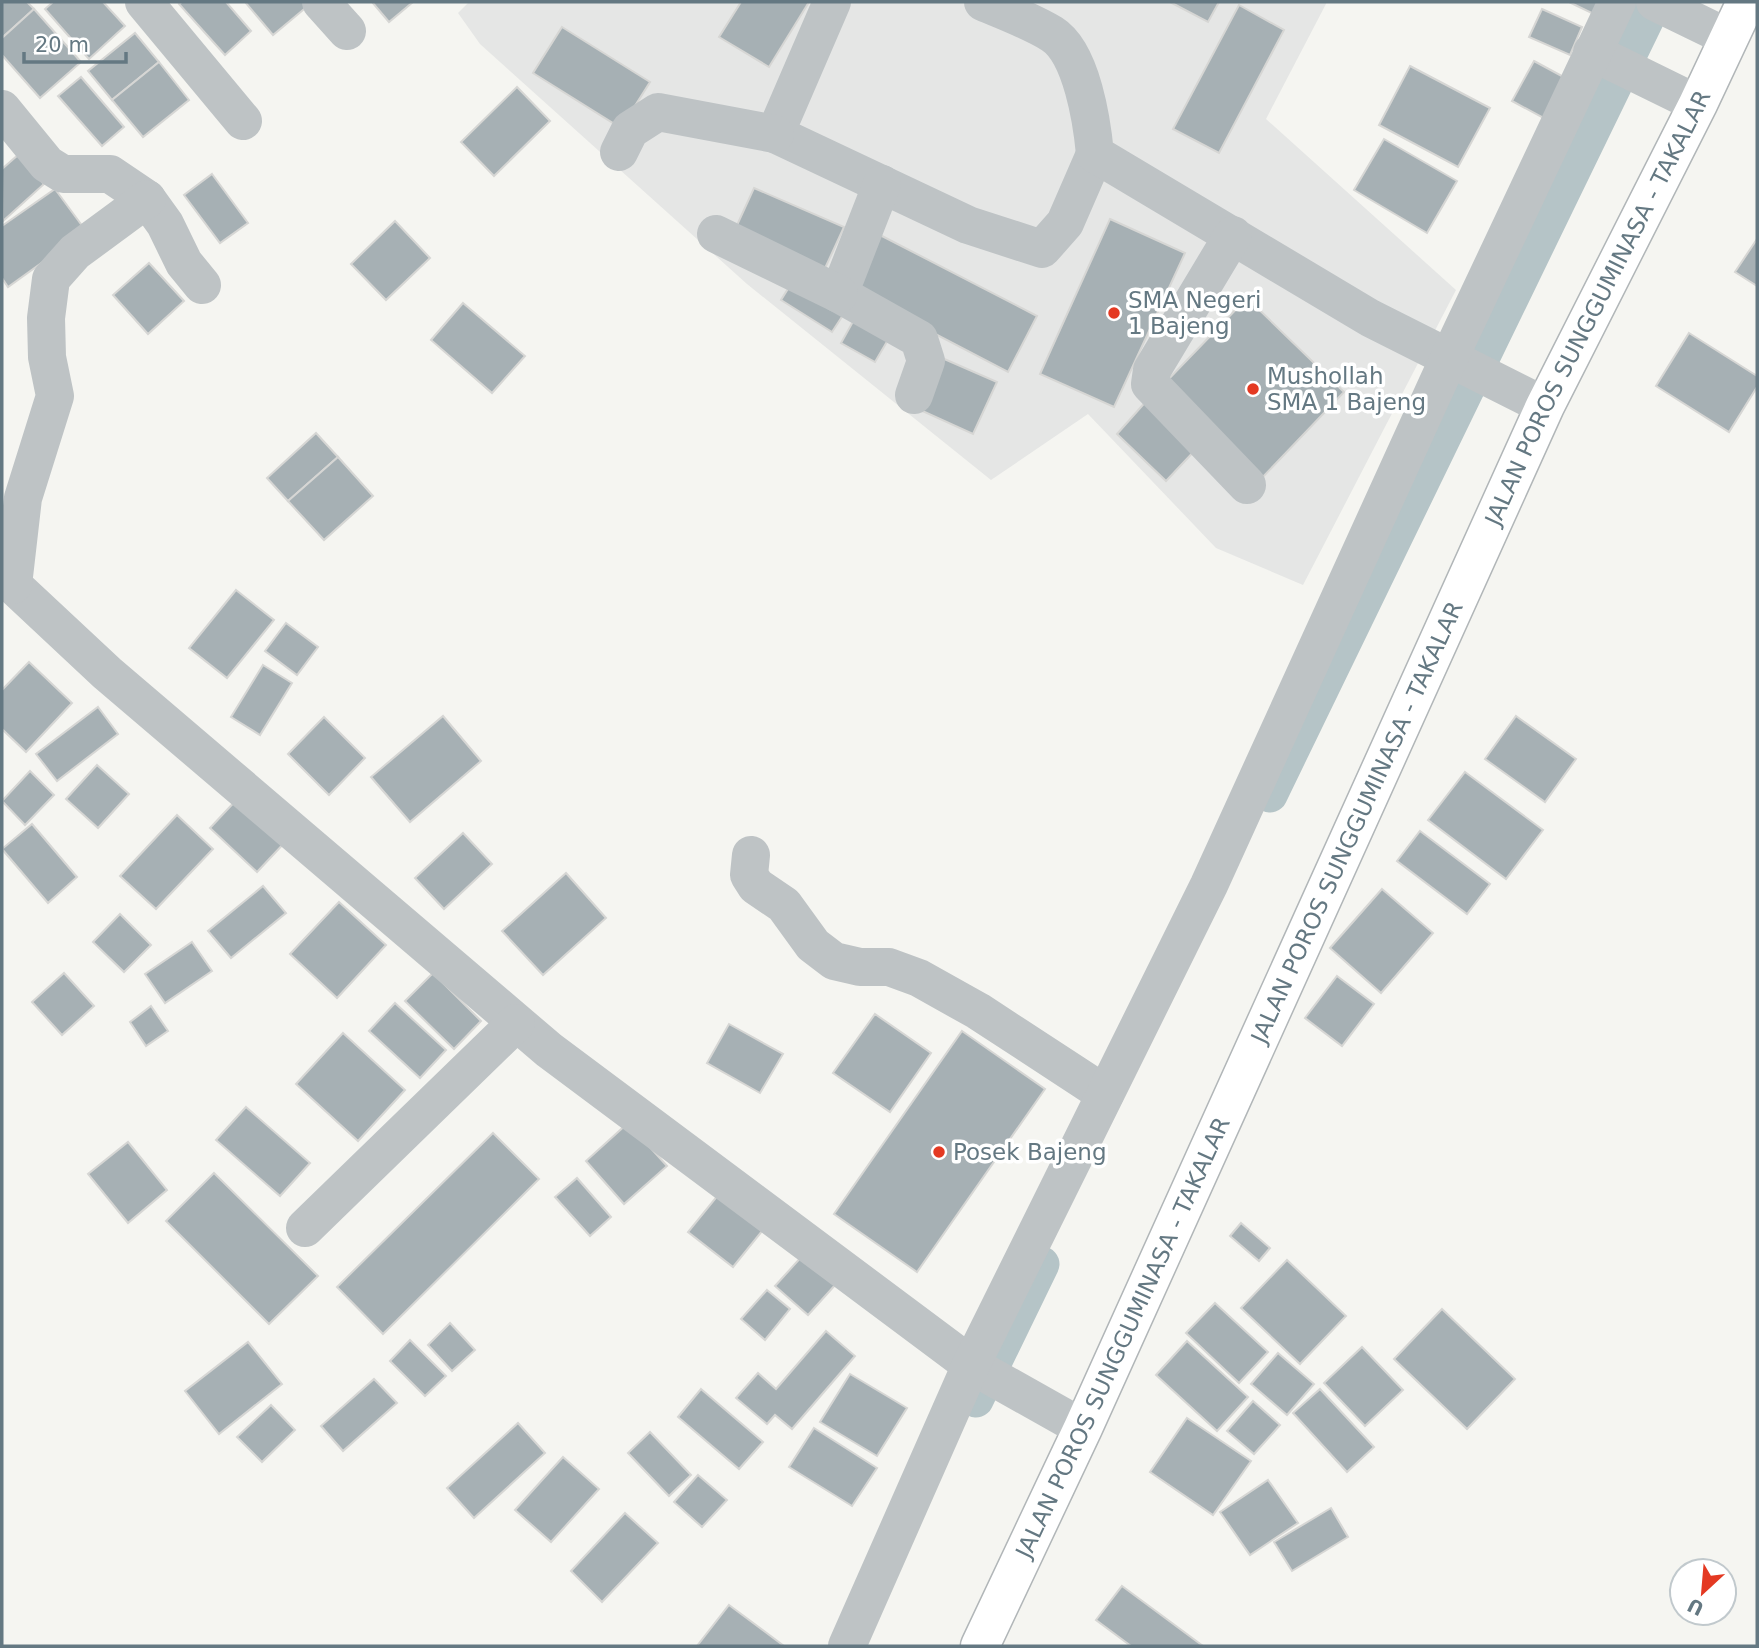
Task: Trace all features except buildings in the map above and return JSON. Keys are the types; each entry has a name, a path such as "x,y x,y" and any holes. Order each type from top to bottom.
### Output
{"highway":[{"name":"JALAN POROS SUNGGUMINASA - TAKALAR","path":"979,1646 1083,1428 1530,399 1683,96 1711,29 1746,2"}],"street":[{"path":"144,2 243,121"},
{"path":"321,2 346,31"},
{"path":"775,134 832,2"},
{"path":"619,152 630,130 658,112 775,134 968,225 1042,249 1065,223 1095,154 1092,119 1078,70 1055,36 983,2"},
{"path":"847,1646 979,1370 1105,1094 1209,885 1454,358 1600,56 1617,2"},
{"path":"1654,2 1711,29"},
{"path":"1600,56 1683,96"},
{"path":"2,110 47,164 63,174 110,174 147,199 165,225 184,263 202,285"},
{"path":"1095,154 1370,318 1454,358 1530,399"},
{"path":"839,293 882,184"},
{"path":"147,199 75,252 51,279 46,318 47,358 55,396 23,498 7,580 107,673 516,1023 627,1112 979,1370 1083,1428"},
{"path":"716,234 839,293 919,339 926,360 914,395"},
{"path":"1233,235 1152,370 1150,384 1247,485"},
{"path":"751,855 749,875 756,886 784,905 813,946 834,961 860,967 889,967 919,978 978,1011 1105,1094"},
{"path":"305,1228 516,1023"}],"shaded area":[{"name":"SMA Negeri 1 Bajeng","path":"469,2 1327,2 1266,119 1456,290 1303,585 1216,548 1088,414 991,480 747,284 480,44 458,13"}],"waterway":[{"path":"1270,795 1655,2"},
{"path":"976,1400 1042,1264"}],"place":[{"name":"SMA Negeri 1 Bajeng","path":"1114,313"},
{"name":"Mushollah SMA 1 Bajeng","path":"1253,389"},
{"name":"Posek Bajeng","path":"939,1152"}]}
